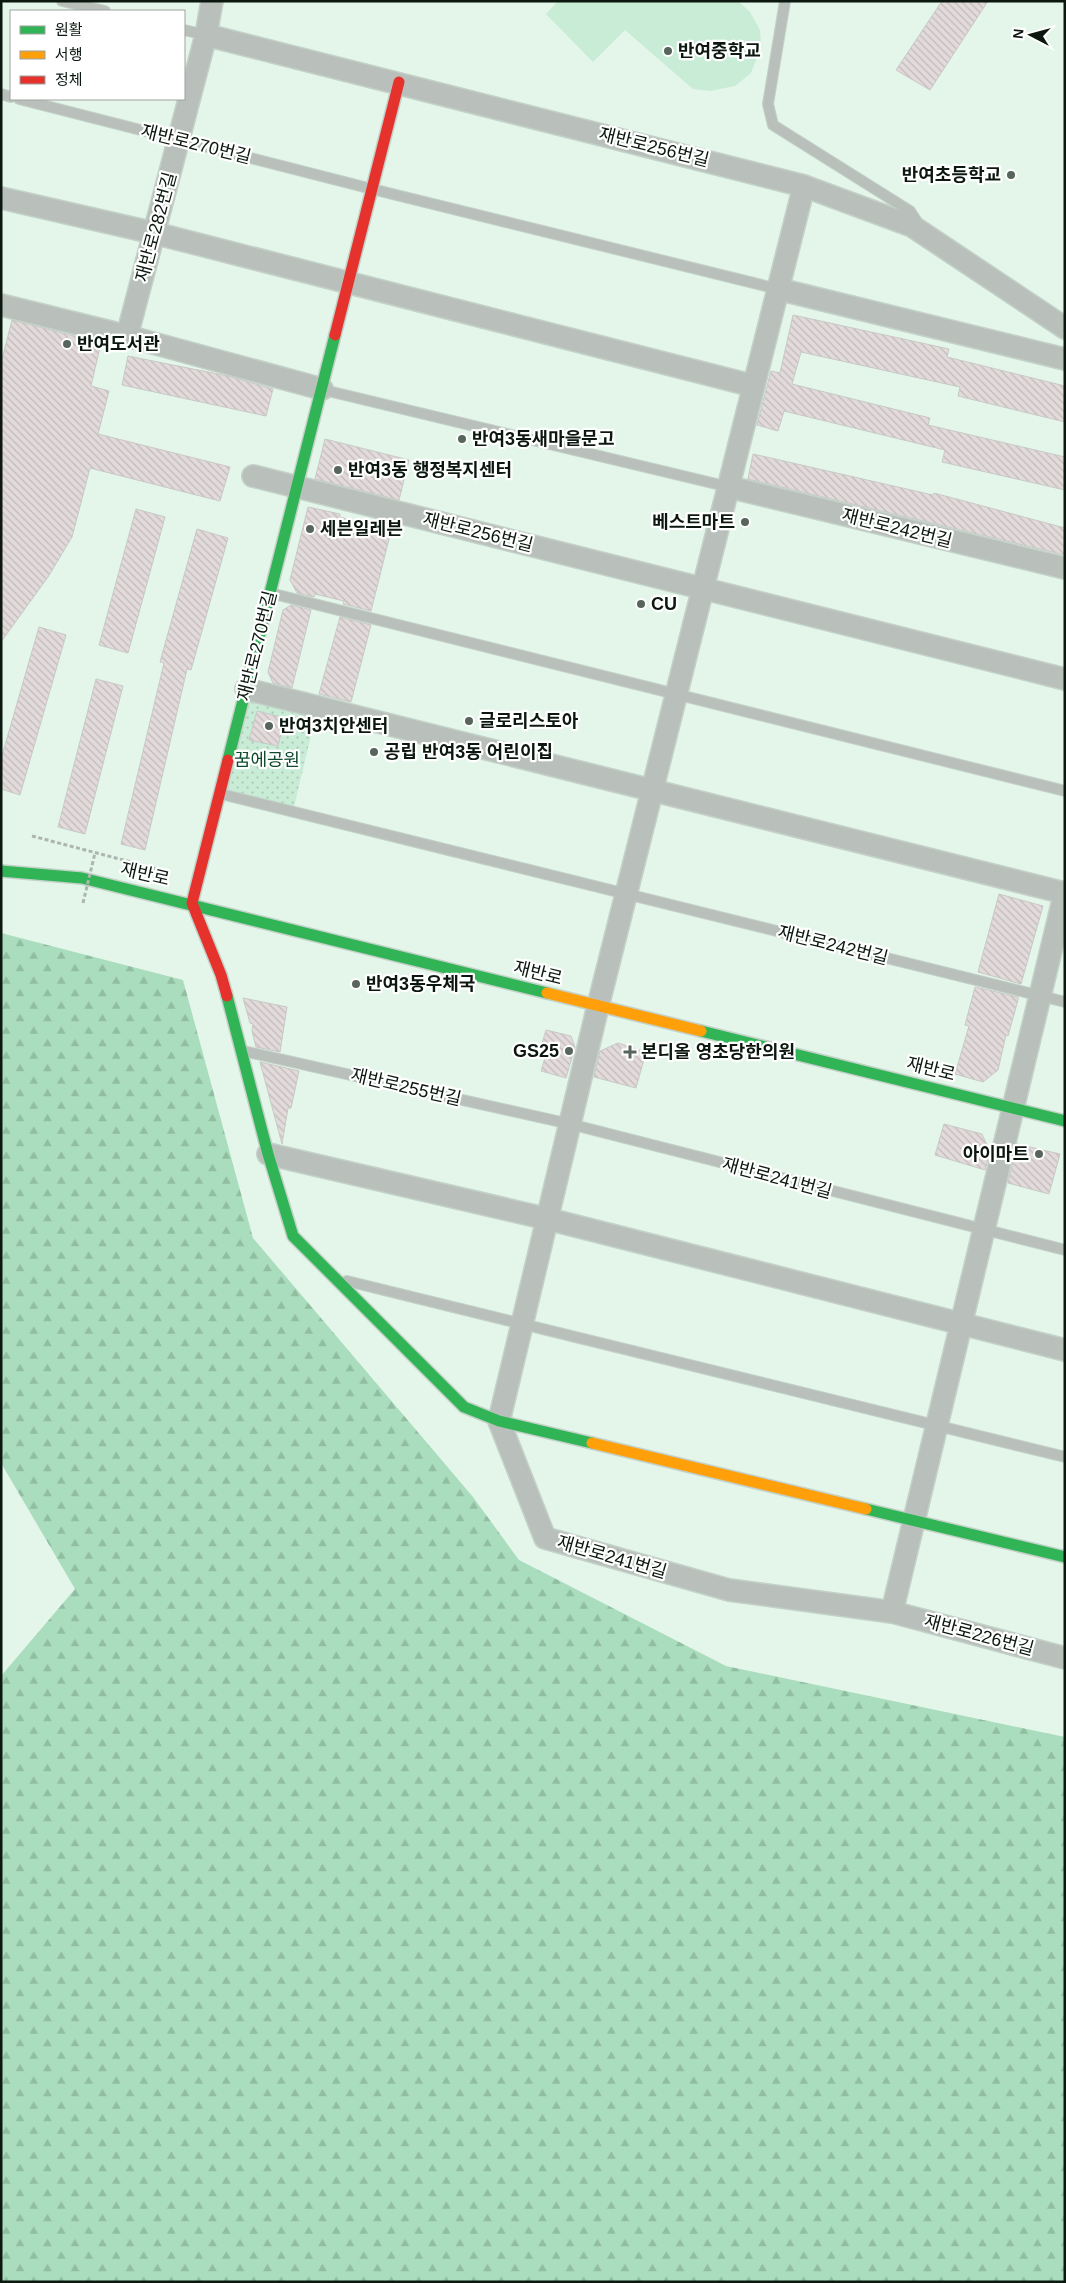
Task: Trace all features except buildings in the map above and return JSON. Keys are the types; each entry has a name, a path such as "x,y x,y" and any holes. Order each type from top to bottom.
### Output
{"street":[{"name":"재반로282번길","path":"127,336 206,35 212,1"},
{"path":"206,35 399,82"},
{"name":"재반로256번길","path":"399,82 804,186"},
{"name":"재반로270번길","path":"192,903 399,82"},
{"path":"499,1420 598,1006 804,186 912,226 1065,328"},
{"path":"1,198 154,233 754,386"},
{"path":"778,289 1065,359"},
{"path":"1,306 127,336 322,389"},
{"name":"재반로256번길","path":"253,476 704,587"},
{"name":"재반로242번길","path":"729,487 1065,568"},
{"path":"704,587 1065,679"},
{"path":"246,688 1065,893 892,1612"},
{"name":"재반로","path":"1,871 82,878 192,903 598,1006 1065,1121"},
{"path":"192,903 221,975 268,1154 293,1236 464,1407 499,1420 915,1519 1065,1557"},
{"path":"268,1154 548,1219 1065,1350"},
{"name":"재반로241번길","path":"499,1420 545,1538 729,1590 892,1612"},
{"name":"재반로226번길","path":"892,1612 1065,1658"}],"lane":[{"path":"62,1 101,10"},
{"path":"785,1 768,104 773,125 910,211 925,234"},
{"path":"185,30 206,35"},
{"name":"재반로270번길","path":"23,100 372,189"},
{"path":"372,189 778,289"},
{"path":"322,389 729,487"},
{"path":"270,592 1065,790"},
{"path":"219,793 627,894"},
{"name":"재반로242번길","path":"627,894 1040,996"},
{"path":"1040,996 1065,1002"},
{"name":"재반로255번길","path":"242,1051 570,1124"},
{"name":"재반로241번길","path":"570,1124 984,1231"},
{"path":"984,1231 1065,1250"},
{"path":"333,1277 1065,1457"}],"path":[{"path":"32,836 169,872"},
{"path":"83,903 95,853"}],"green space":[{"path":"558,1 738,1 750,12 760,30 761,47 751,73 735,86 710,91 693,89 625,30 593,62 546,14"},
{"name":"꿈에공원","path":"246,689 318,706 293,811 219,793"},
{"path":"1,933 183,980 253,1238 473,1497 519,1560 726,1666 1065,1737 1065,2282 1,2282 1,1676 75,1589 1,1463"}],"traffic: fast":[{"path":"228,760 335,335"},
{"path":"1,871 82,878 547,993"},
{"path":"227,996 268,1154 293,1236 464,1407 499,1421 592,1443"},
{"path":"701,1031 1065,1121"},
{"path":"866,1509 1065,1557"}],"traffic: slow":[{"path":"547,993 701,1031"},
{"path":"592,1443 866,1509"}],"traffic: jam":[{"path":"335,335 399,82"},
{"path":"227,996 221,975 192,903 228,760"}],"place":[{"name":"반여중학교","path":"668,51"},
{"name":"반여초등학교","path":"1011,175"},
{"name":"반여도서관","path":"67,344"},
{"name":"반여3동새마을문고","path":"462,439"},
{"name":"반여3동 행정복지센터","path":"338,470"},
{"name":"베스트마트","path":"745,522"},
{"name":"세븐일레븐","path":"310,529"},
{"name":"CU","path":"641,604"},
{"name":"글로리스토아","path":"469,721"},
{"name":"반여3치안센터","path":"269,726"},
{"name":"공립 반여3동 어린이집","path":"374,752"},
{"name":"반여3동우체국","path":"356,984"},
{"name":"GS25","path":"569,1051"},
{"name":"본디올 영초당한의원","path":"630,1052"},
{"name":"아이마트","path":"1039,1154"}]}
